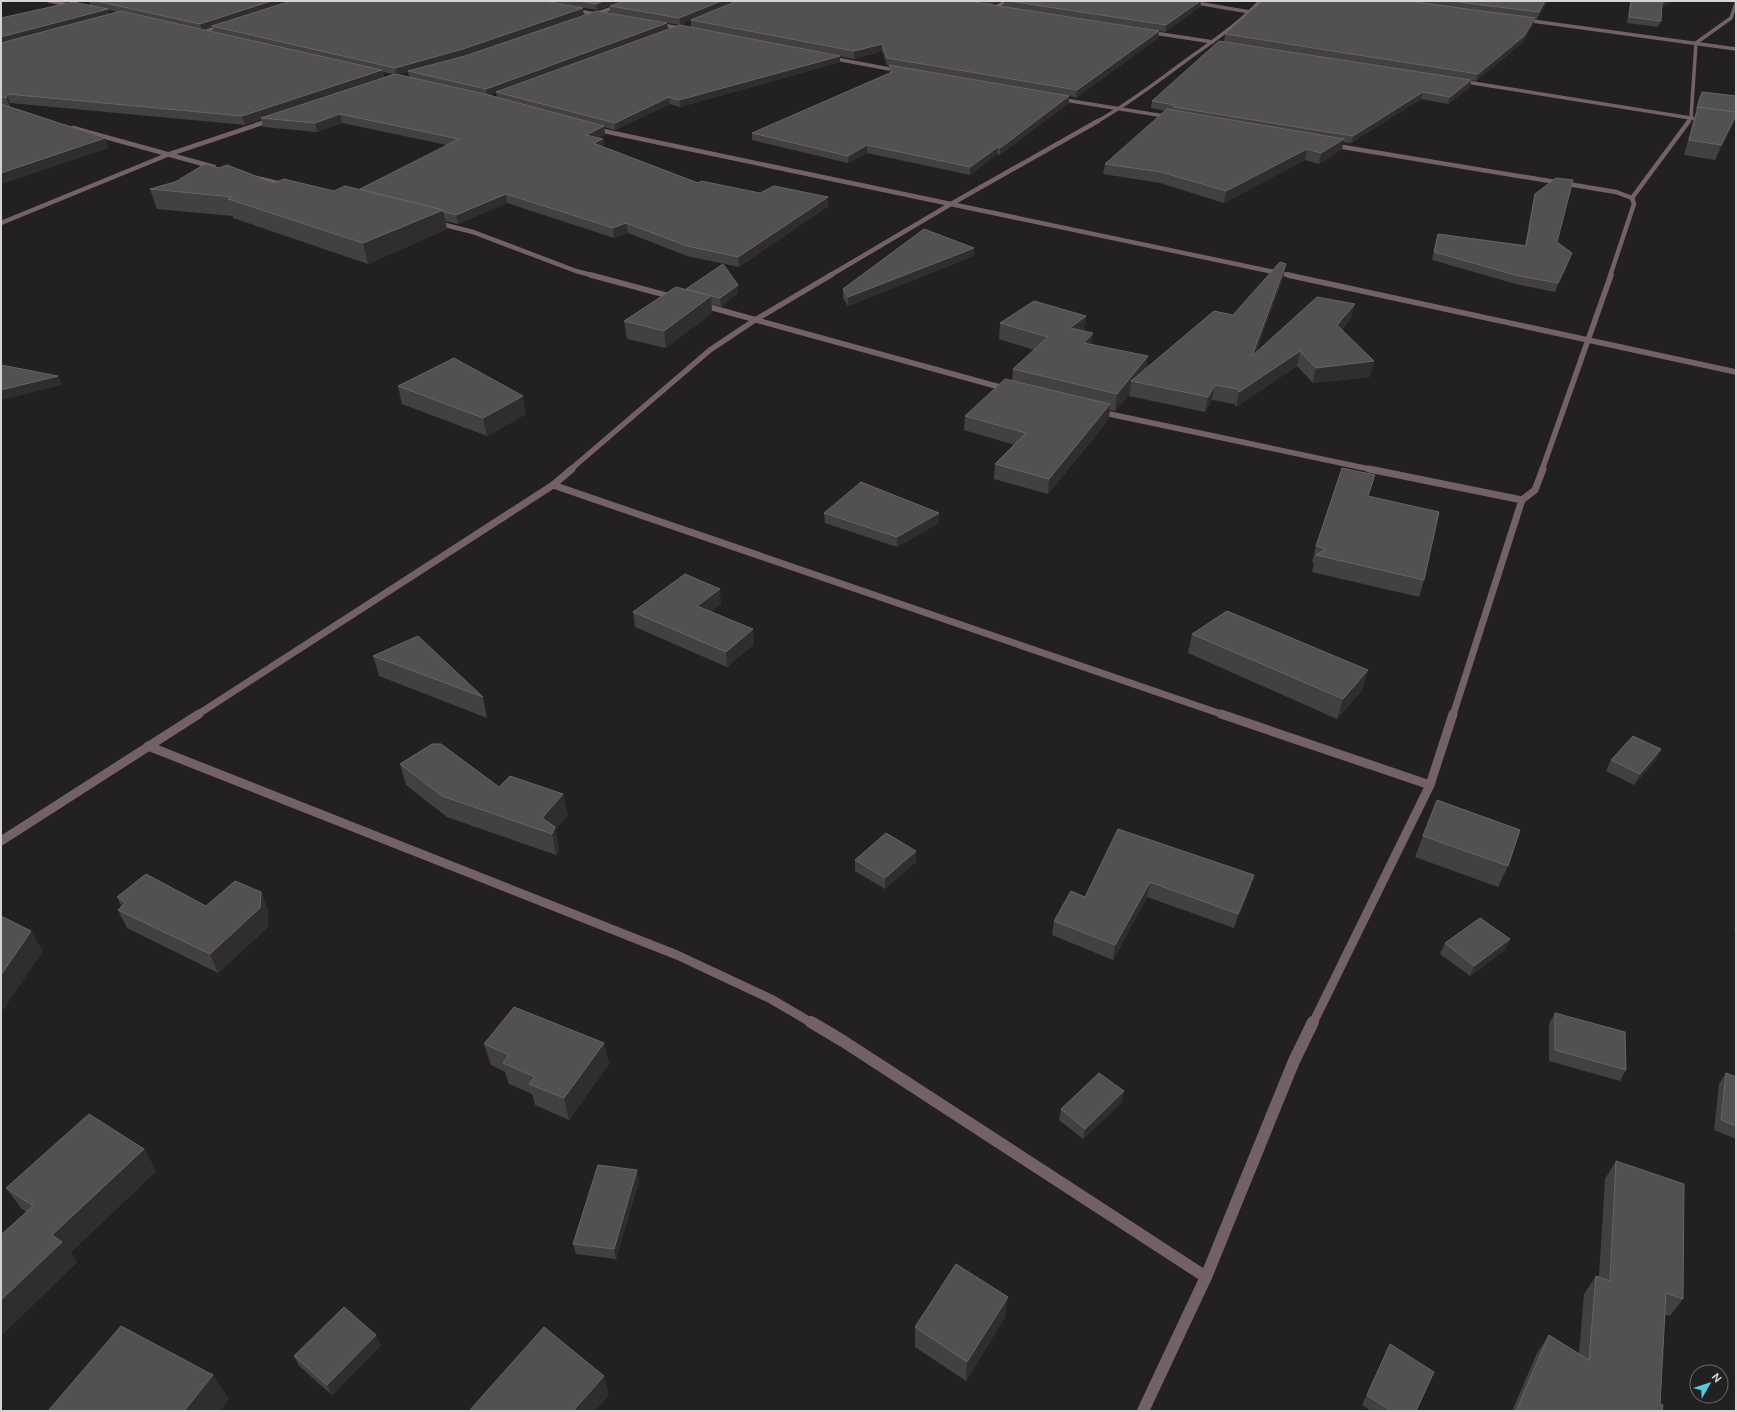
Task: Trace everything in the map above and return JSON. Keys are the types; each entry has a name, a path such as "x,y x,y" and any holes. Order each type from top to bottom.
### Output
{"street":[{"path":"49,1 79,7"},
{"path":"581,19 634,1"},
{"path":"994,8 1007,1"},
{"path":"1185,1 1250,12"},
{"path":"1,841 553,485 710,350 755,320 951,204 1120,109 1212,42 1250,12 1260,1"},
{"path":"1696,43 1731,18 1736,3"},
{"path":"987,7 1002,9"},
{"path":"564,8 603,15"},
{"path":"1522,20 1736,49"},
{"path":"649,23 680,28"},
{"path":"201,34 228,25"},
{"path":"673,31 688,27"},
{"path":"208,36 189,31 221,28"},
{"path":"1142,31 1220,43"},
{"path":"1632,198 1691,118 1696,43"},
{"path":"828,58 905,72"},
{"path":"1456,81 1706,120"},
{"path":"1050,97 1175,118"},
{"path":"1,223 167,155 281,117"},
{"path":"69,127 221,169"},
{"path":"587,128 1089,232 1736,372"},
{"path":"1323,143 1616,192 1632,198"},
{"path":"251,176 290,186"},
{"path":"1143,1411 1206,1277 1294,1061 1430,785 1522,500 1535,490 1589,341 1634,204 1632,198"},
{"path":"427,220 473,232 576,271 680,299"},
{"path":"695,303 1011,390"},
{"path":"1096,411 1494,496 1522,500"},
{"path":"553,485 1430,785"},
{"path":"148,746 677,955 772,999 843,1040 1206,1277"}],"building":[{"path":"96,1 271,1 200,24"},
{"path":"291,1 543,1 583,8 463,49 395,68 212,26"},
{"path":"581,1 604,1 596,4"},
{"path":"624,1 721,1 679,18 610,6"},
{"path":"737,1 967,1 1159,31 1077,90 887,58 882,44 854,51 691,20"},
{"path":"1009,1 1200,1 1166,25"},
{"path":"1262,1 1407,1 1535,18 1524,36 1478,74 1225,34"},
{"path":"1450,1 1545,1 1539,12"},
{"path":"1631,1 1665,1 1662,3 1661,21 1629,17"},
{"path":"73,2 108,9 1,37 1,18"},
{"path":"121,11 382,70 242,116 7,94 6,98 1,97 1,43"},
{"path":"597,11 667,23 486,89 408,71 465,56"},
{"path":"680,25 840,56 679,100 669,97 615,123 496,92"},
{"path":"1219,41 1471,80 1450,97 1423,92 1353,136 1173,107 1175,105 1152,101"},
{"path":"889,65 1069,96 1000,148 998,147 970,167 867,145 848,156 752,133 892,72"},
{"path":"395,74 485,94 604,126 586,135 603,139 593,143 698,183 701,181 760,193 774,186 828,197 738,257 687,246 626,223 613,228 506,194 456,215 444,212 443,210 360,189 459,139 340,114 315,123 261,118"},
{"path":"1702,92 1736,96 1736,112 1697,108"},
{"path":"1,104 4,105 105,138 1,173"},
{"path":"1698,107 1736,112 1736,115 1721,145 1689,140"},
{"path":"1167,109 1344,139 1321,153 1307,149 1226,191 1161,172 1105,164"},
{"path":"205,164 219,168 227,165 274,183 284,179 334,191 345,186 443,210 363,243 228,199 233,197 150,189 175,182"},
{"path":"1556,178 1573,180 1557,242 1572,253 1558,283 1519,276 1434,252 1438,234 1526,246 1535,194"},
{"path":"924,229 974,248 848,297 843,289"},
{"path":"1280,262 1286,264 1252,356 1317,297 1355,304 1337,325 1374,361 1316,368 1300,351 1239,392 1237,389 1215,385 1208,397 1131,381 1214,311 1233,315"},
{"path":"723,264 738,285 720,298 686,289"},
{"path":"676,287 711,296 664,331 624,321"},
{"path":"1034,301 1086,316 1070,328 1093,333 1084,343 1148,356 1117,394 1013,369 1048,337 1000,323"},
{"path":"454,358 523,396 483,418 398,386"},
{"path":"1,365 58,376 1,390"},
{"path":"1005,379 1110,404 1049,479 995,464 1026,433 965,416"},
{"path":"1342,468 1375,475 1368,496 1439,512 1424,580 1316,555 1326,549 1316,546"},
{"path":"861,482 939,513 897,537 824,513"},
{"path":"685,574 720,589 697,606 753,629 726,652 633,612"},
{"path":"1227,611 1368,670 1343,699 1192,634"},
{"path":"418,636 483,697 373,656"},
{"path":"1633,736 1661,749 1640,774 1611,760"},
{"path":"432,744 441,744 499,787 510,776 563,794 542,818 555,827 552,834 442,796 400,764"},
{"path":"1437,800 1520,830 1508,866 1423,836"},
{"path":"1118,829 1254,875 1238,914 1150,882 1115,945 1054,921 1071,891 1085,897"},
{"path":"886,833 916,851 885,878 855,860"},
{"path":"146,874 206,906 235,881 261,892 260,908 210,954 118,910 126,903 117,897"},
{"path":"1,916 31,931 1,975"},
{"path":"1480,918 1510,939 1474,966 1445,943"},
{"path":"514,1007 604,1043 564,1098 529,1084 535,1077 503,1063 509,1055 484,1044"},
{"path":"1555,1013 1625,1032 1626,1070 1555,1050"},
{"path":"1099,1073 1124,1091 1085,1129 1061,1109"},
{"path":"1726,1073 1736,1077 1736,1126 1721,1120"},
{"path":"89,1114 144,1149 52,1235 62,1242 1,1300 1,1235 33,1206 6,1188"},
{"path":"1616,1161 1684,1184 1683,1299 1666,1293 1660,1404 1663,1405 1662,1411 1516,1411 1549,1335 1589,1360 1596,1276 1610,1281"},
{"path":"598,1165 637,1170 614,1249 573,1244"},
{"path":"956,1264 1008,1297 967,1362 915,1327"},
{"path":"344,1307 376,1335 327,1385 294,1356"},
{"path":"121,1326 213,1375 184,1411 48,1411"},
{"path":"544,1327 604,1376 573,1411 469,1411"},
{"path":"1390,1344 1434,1372 1416,1411 1391,1411 1367,1395"}]}
